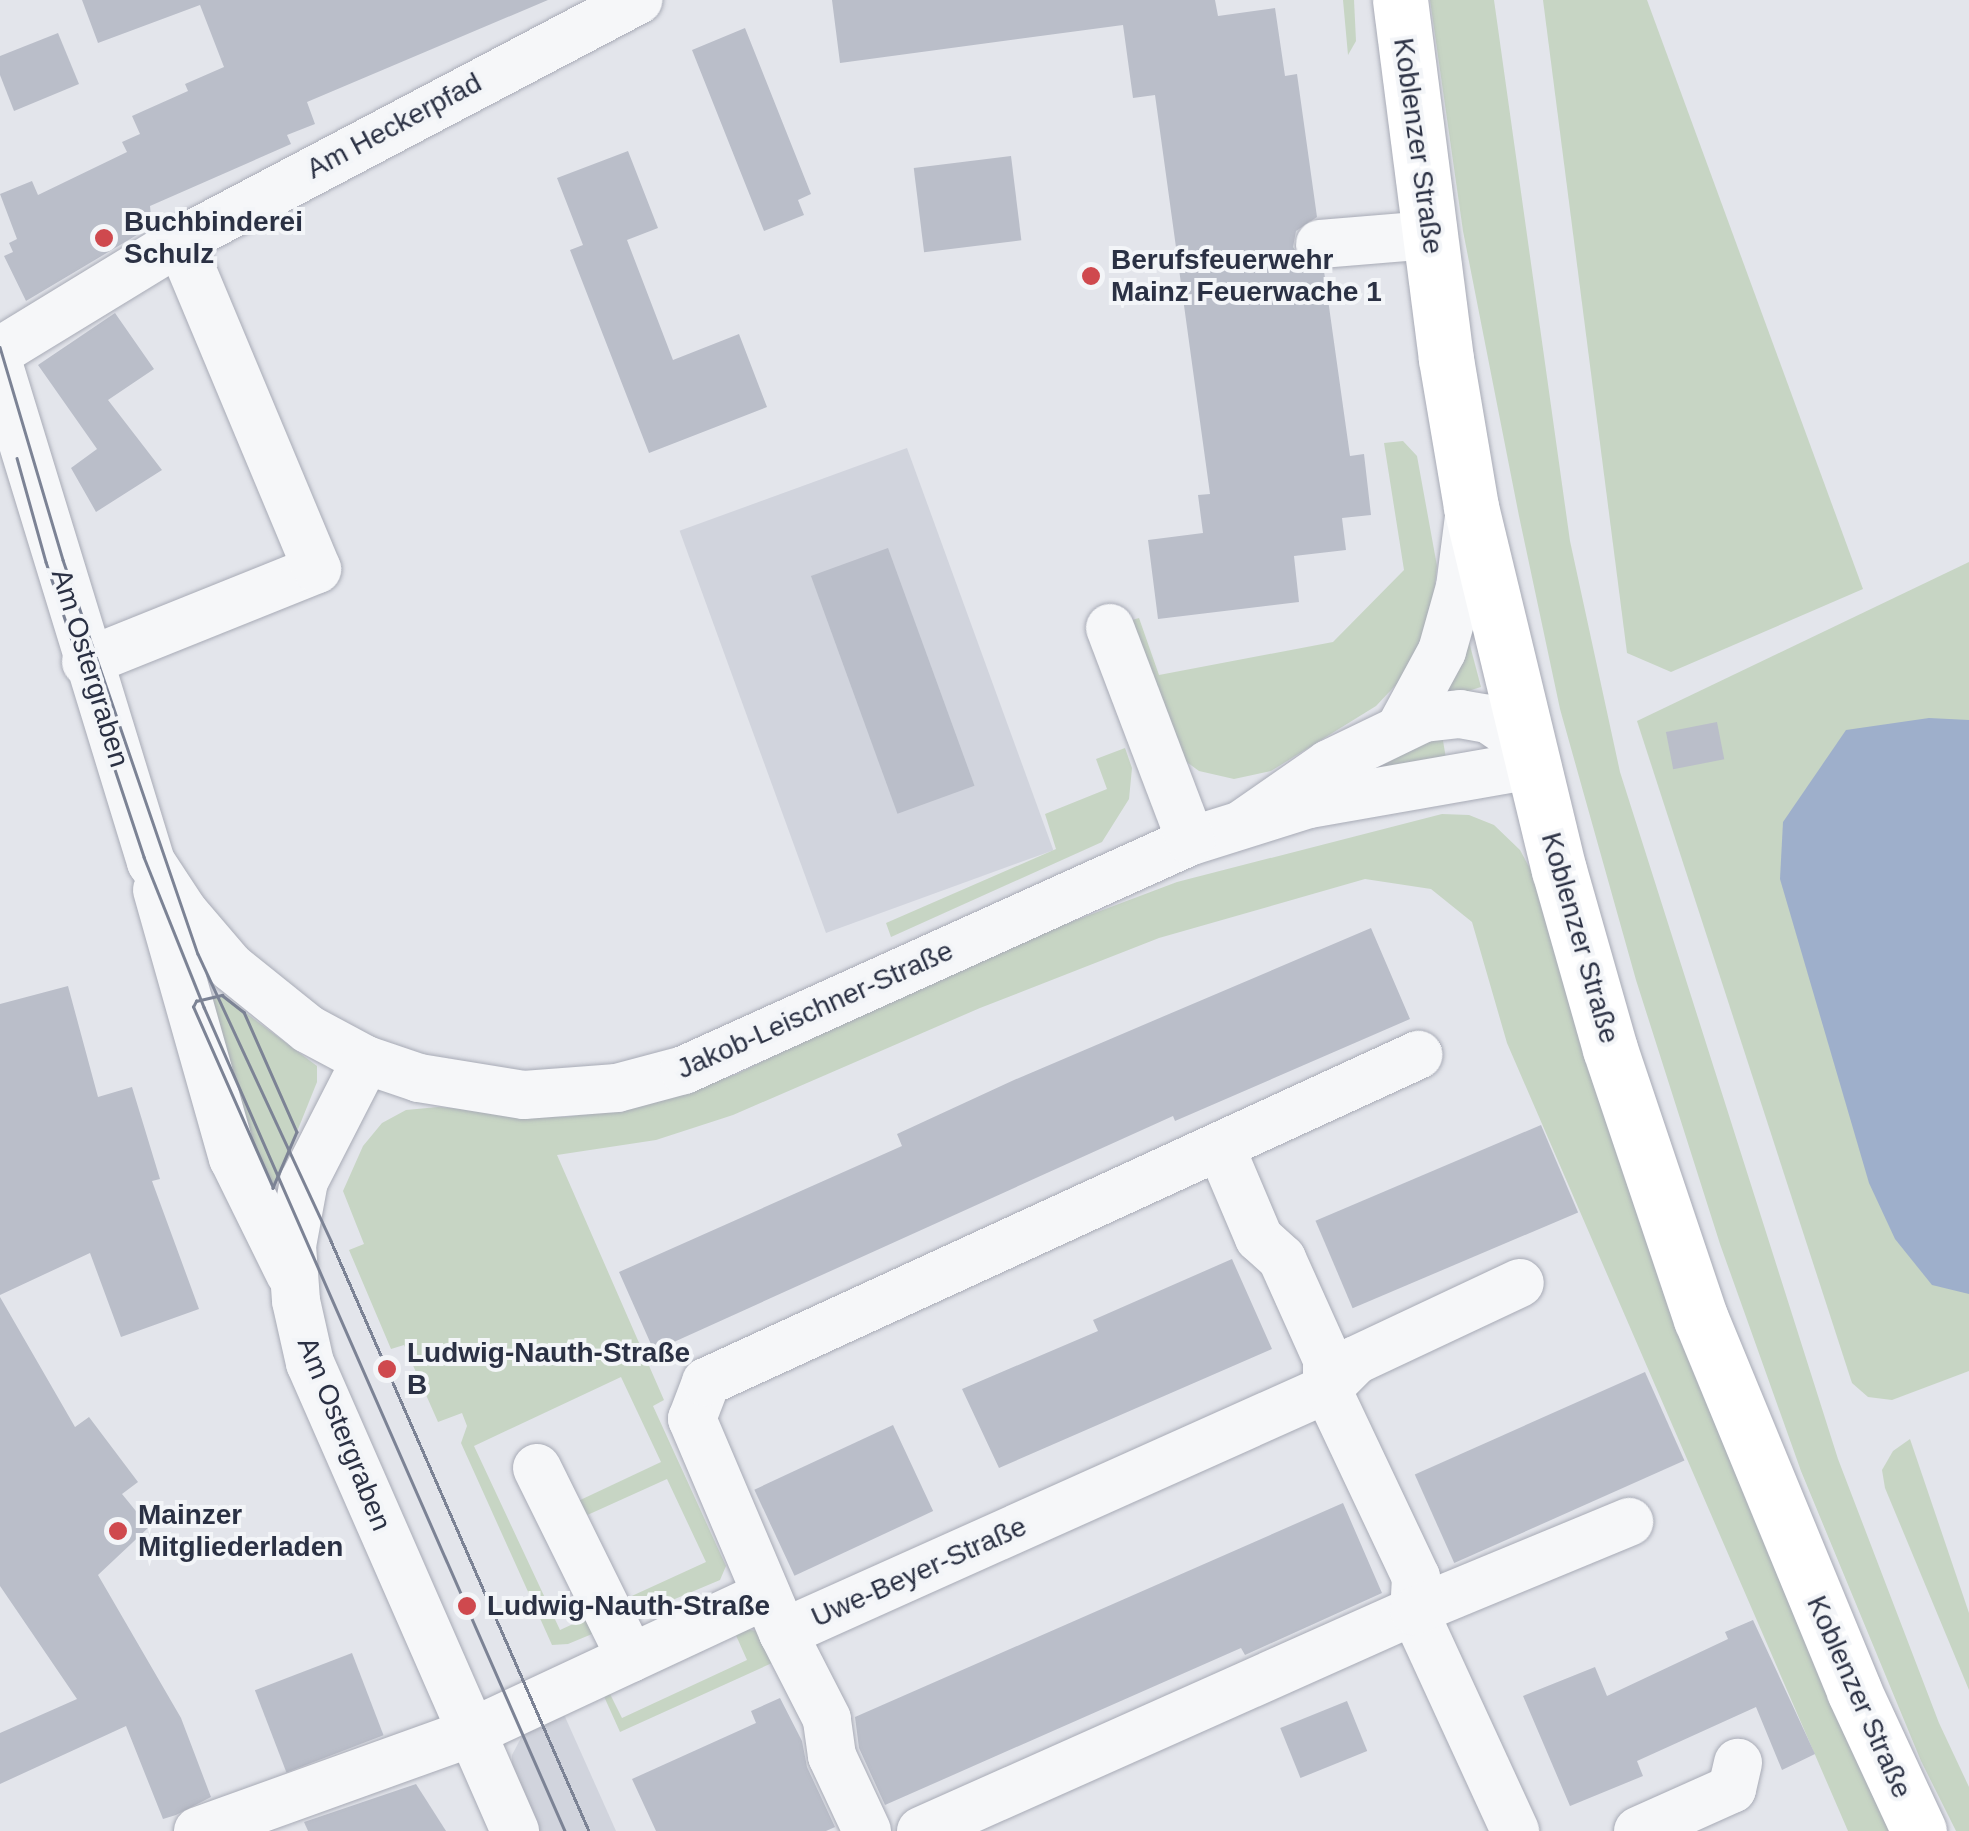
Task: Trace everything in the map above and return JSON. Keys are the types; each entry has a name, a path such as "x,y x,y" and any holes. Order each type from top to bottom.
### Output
{"main road":[{"name":"Koblenzer Straße","path":"1400,0 1471,507 1533,765 1610,1048 1701,1319 1854,1691 1919,1831"}],"street":[{"name":"Am Heckerpfad","path":"0,351 180,241 638,0"},
{"path":"1320,244 1430,235"},
{"path":"86,662 317,570 205,292 180,241"},
{"name":"Am Ostergraben","path":"0,370 86,662 151,862 184,912 232,967 308,1029 366,1060 304,1181 292,1246 294,1283 310,1363 515,1831"},
{"path":"1402,725 1442,652 1460,587 1471,507"},
{"path":"1110,628 1191,841"},
{"name":"Jakob-Leischner-Straße","path":"366,1060 419,1078 524,1095 617,1088 684,1070 1191,841 1309,804 1533,765 1506,731 1488,720 1442,715 1402,725 1328,764 1244,823"},
{"path":"151,862 165,927 234,1158 294,1283"},
{"name":"Uwe-Beyer-Straße","path":"1418,1055 706,1382 692,1419 775,1614 1327,1389 1356,1360 1520,1282"},
{"path":"1220,1146 1259,1238 1282,1259 1327,1359 1327,1389 1416,1578 1414,1611 1515,1831"},
{"path":"537,1468 631,1658"},
{"path":"922,1831 1414,1611 1629,1522"},
{"path":"198,1831 470,1733 631,1658 775,1614 827,1720 832,1756 867,1831"},
{"path":"1638,1831 1732,1789 1738,1763"}],"shaded area":[{"path":"907,448 1053,850 826,933 680,531"},
{"path":"562,1710 616,1831 539,1831 512,1772 512,1755 522,1736"}],"green space":[{"path":"1343,0 1354,0 1356,41 1348,55"},
{"path":"1430,0 1494,0 1570,541 1620,772 1838,1459 1939,1723 1969,1787 1969,1831 1956,1831 1921,1761 1801,1471 1720,1244 1636,980 1560,709 1519,516 1463,231"},
{"path":"1543,0 1647,0 1863,589 1671,672 1627,653"},
{"path":"1403,441 1417,456 1437,566 1431,621 1408,672 1376,706 1271,771 1234,779 1199,771 1184,760 1132,620 1139,618 1159,675 1333,642 1404,570 1384,443"},
{"path":"1969,562 1969,1371 1892,1400 1868,1397 1852,1383 1637,721"},
{"path":"1468,638 1481,687 1439,700"},
{"path":"1442,735 1448,770 1333,775"},
{"path":"1125,748 1132,768 1129,799 1102,842 891,937 886,923 1056,849 1045,814 1107,789 1096,759"},
{"path":"1442,814 1469,815 1494,825 1520,850 1540,887 1901,1831 1848,1831 1507,1043 1472,922 1431,889 1365,879 1159,938 980,1008 733,1115 656,1140 557,1155 664,1400 653,1406 726,1566 720,1580 625,1620 623,1600 706,1562 667,1479 583,1517 576,1502 661,1462 621,1377 474,1446 560,1630 586,1618 592,1634 568,1644 552,1645 461,1443 467,1426 462,1413 438,1422 404,1345 391,1349 349,1250 364,1244 343,1191 363,1146 382,1123 406,1110 438,1107 565,1117 639,1107 737,1074 973,959 1177,882"},
{"path":"222,995 317,1066 317,1082 276,1184 268,1190 196,1001"},
{"path":"1910,1439 1969,1613 1969,1690 1885,1488 1882,1470 1893,1451"},
{"path":"734,1631 757,1631 783,1658 620,1732 602,1692 608,1690 622,1718 747,1660"}],"water":[{"path":"1929,718 1969,720 1969,1294 1932,1285 1895,1239 1869,1183 1780,879 1783,822 1846,730"}],"building":[{"path":"82,0 548,0 307,102 315,124 287,135 291,144 150,206 152,226 26,301 4,256 13,252 9,243 17,239 0,194 32,181 38,195 127,152 122,142 140,134 132,116 188,91 185,84 224,67 200,5 98,43"},
{"path":"832,0 1215,0 1218,16 1275,8 1285,76 1297,74 1317,217 1296,231 1293,247 1307,268 1324,271 1350,456 1364,454 1371,515 1342,518 1346,550 1294,556 1299,602 1158,619 1148,540 1203,533 1198,495 1210,494 1155,95 1133,98 1123,25 840,63"},
{"path":"745,28 811,194 798,200 804,215 764,231 692,50"},
{"path":"58,33 79,84 14,111 0,75 0,56"},
{"path":"628,151 658,228 627,240 673,360 739,334 767,407 649,453 570,250 583,245 557,178"},
{"path":"1011,156 1021,240 924,252 914,168"},
{"path":"115,313 154,369 108,400 162,470 96,512 71,468 97,449 38,365"},
{"path":"888,548 975,786 897,814 811,576"},
{"path":"1717,722 1724,759 1673,769 1666,732"},
{"path":"1371,928 1410,1019 1175,1121 1173,1116 654,1351 619,1272 902,1146 897,1134 1014,1080"},
{"path":"68,986 98,1097 132,1087 160,1179 152,1181 199,1309 121,1337 90,1253 0,1295 0,1004"},
{"path":"1541,1125 1578,1212 1353,1308 1315,1221"},
{"path":"1232,1259 1272,1349 999,1468 962,1389 1098,1331 1093,1320"},
{"path":"0,1297 75,1427 89,1417 138,1482 122,1494 149,1527 98,1575 181,1718 211,1797 176,1815 163,1819 126,1726 0,1784 0,1733 77,1699 0,1586"},
{"path":"1645,1372 1684,1461 1454,1563 1415,1474"},
{"path":"893,1425 933,1511 794,1576 754,1490"},
{"path":"1343,1503 1382,1593 1245,1655 1241,1648 885,1805 859,1748 855,1717"},
{"path":"1753,1620 1815,1754 1782,1770 1756,1707 1637,1761 1643,1776 1570,1806 1523,1696 1595,1667 1607,1696 1728,1639 1725,1632"},
{"path":"352,1653 384,1735 286,1772 255,1690"},
{"path":"780,1698 802,1741 807,1767 835,1827 826,1831 656,1831 632,1779 756,1723 751,1711"},
{"path":"1347,1701 1367,1751 1300,1778 1280,1728"},
{"path":"416,1784 446,1831 308,1831 304,1822"}],"tram line":[{"path":"0,347 63,560 198,954 331,1241 589,1831"},
{"path":"17,458 46,562 144,857 204,1007 565,1831"},
{"path":"222,995 244,1012 297,1132 273,1188 193,1007 196,1001 222,995"}],"place":[{"name":"Buchbinderei Schulz","path":"104,238"},
{"name":"Berufsfeuerwehr Mainz Feuerwache 1","path":"1091,276"},
{"name":"Ludwig-Nauth-Straße B","path":"387,1369"},
{"name":"Mainzer Mitgliederladen","path":"118,1531"},
{"name":"Ludwig-Nauth-Straße","path":"467,1606"}]}
